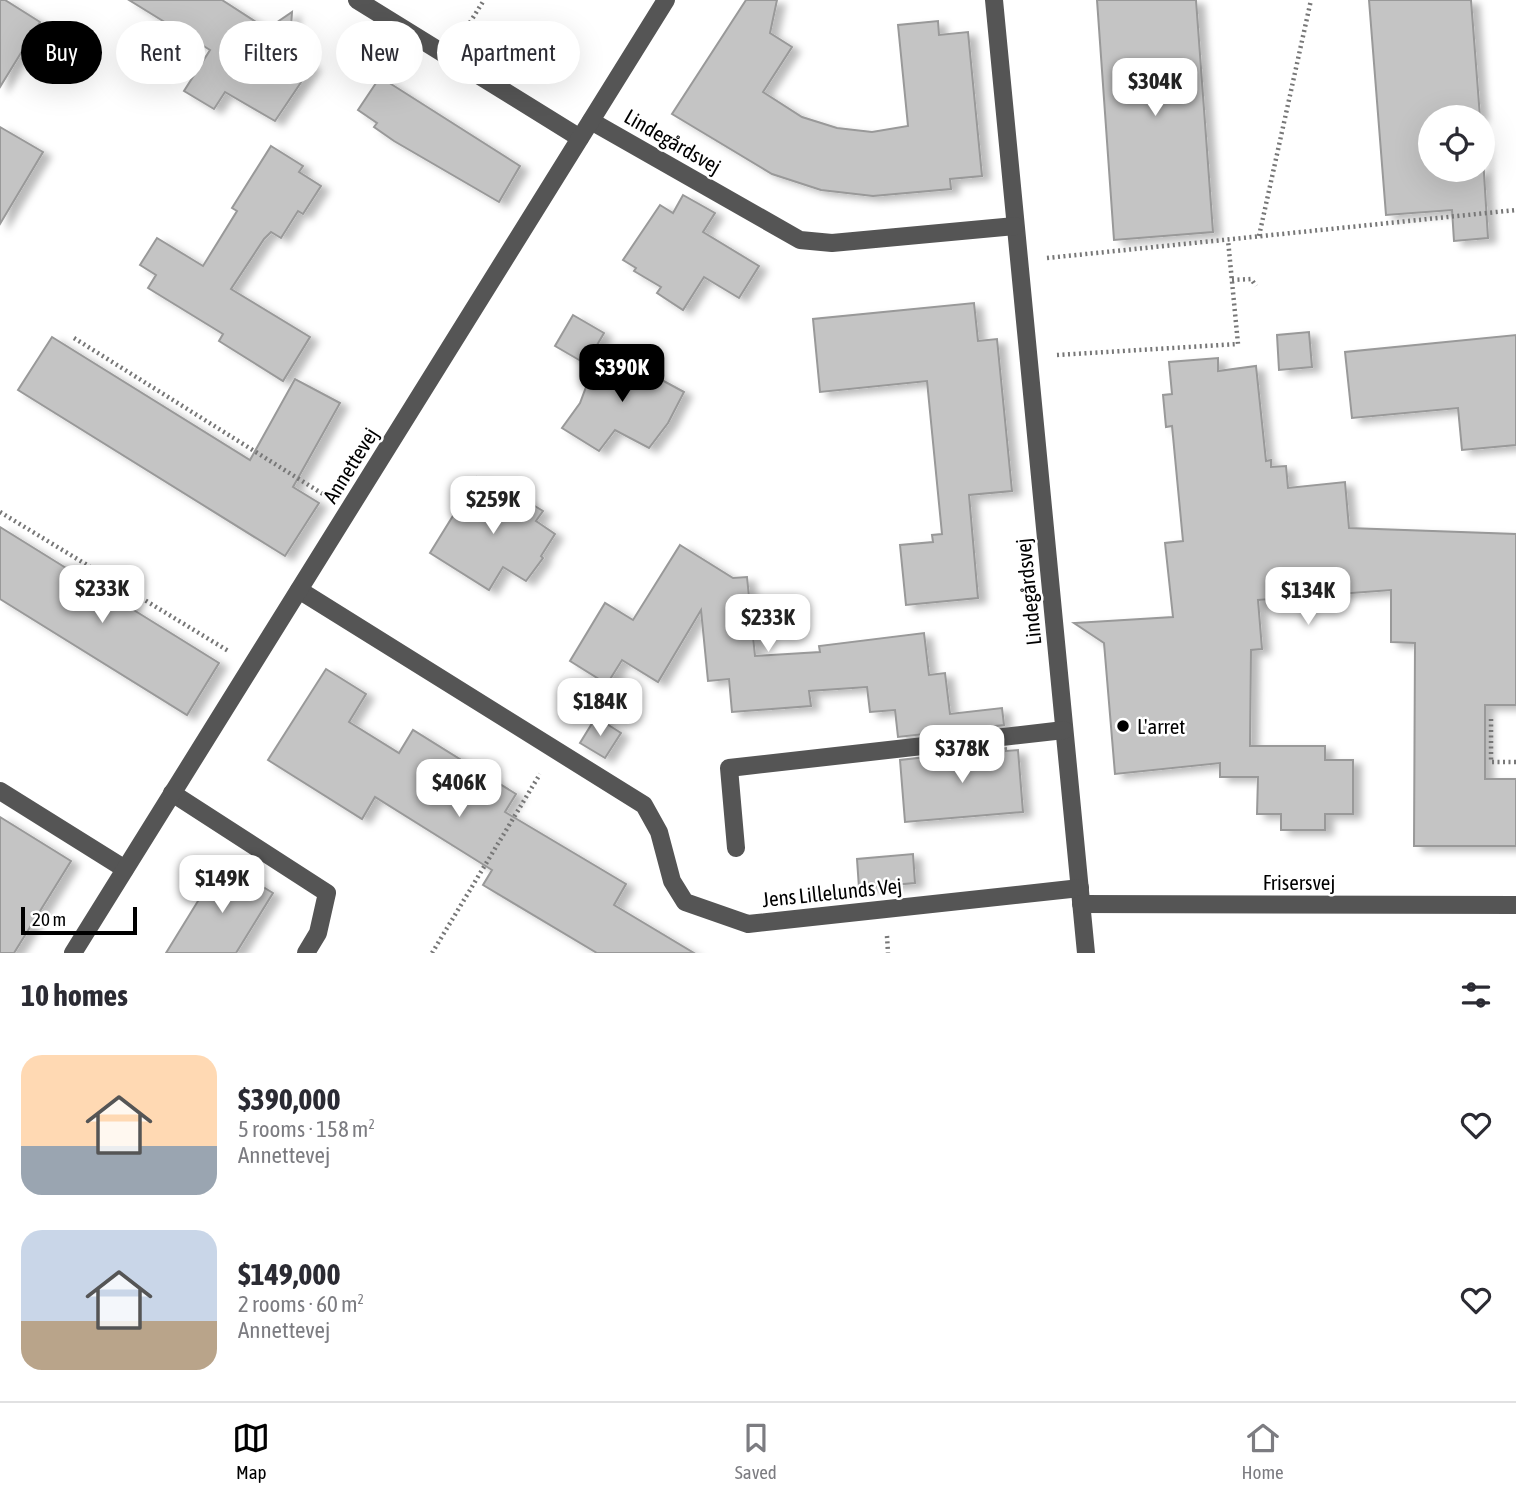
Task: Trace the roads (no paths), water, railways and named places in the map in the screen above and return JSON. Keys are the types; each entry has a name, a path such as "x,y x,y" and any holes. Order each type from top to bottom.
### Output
{"street":[{"path":"357,0 580,138"},
{"name":"Annettevej","path":"73,953 666,0"},
{"name":"Lindegårdsvej","path":"993,0 1086,953"},
{"name":"Lindegårdsvej","path":"591,121 800,240 832,243 1016,226"},
{"name":"Jens Lillelunds Vej","path":"299,590 644,805 659,832 672,881 685,902 748,924 1081,896"},
{"path":"736,848 729,768 1064,730"},
{"path":"0,791 125,869"},
{"path":"172,793 327,893 318,933 306,953"},
{"name":"Frisersvej","path":"1081,896 1516,905"}],"place":[{"name":"L'arret","path":"1123,726"}]}
